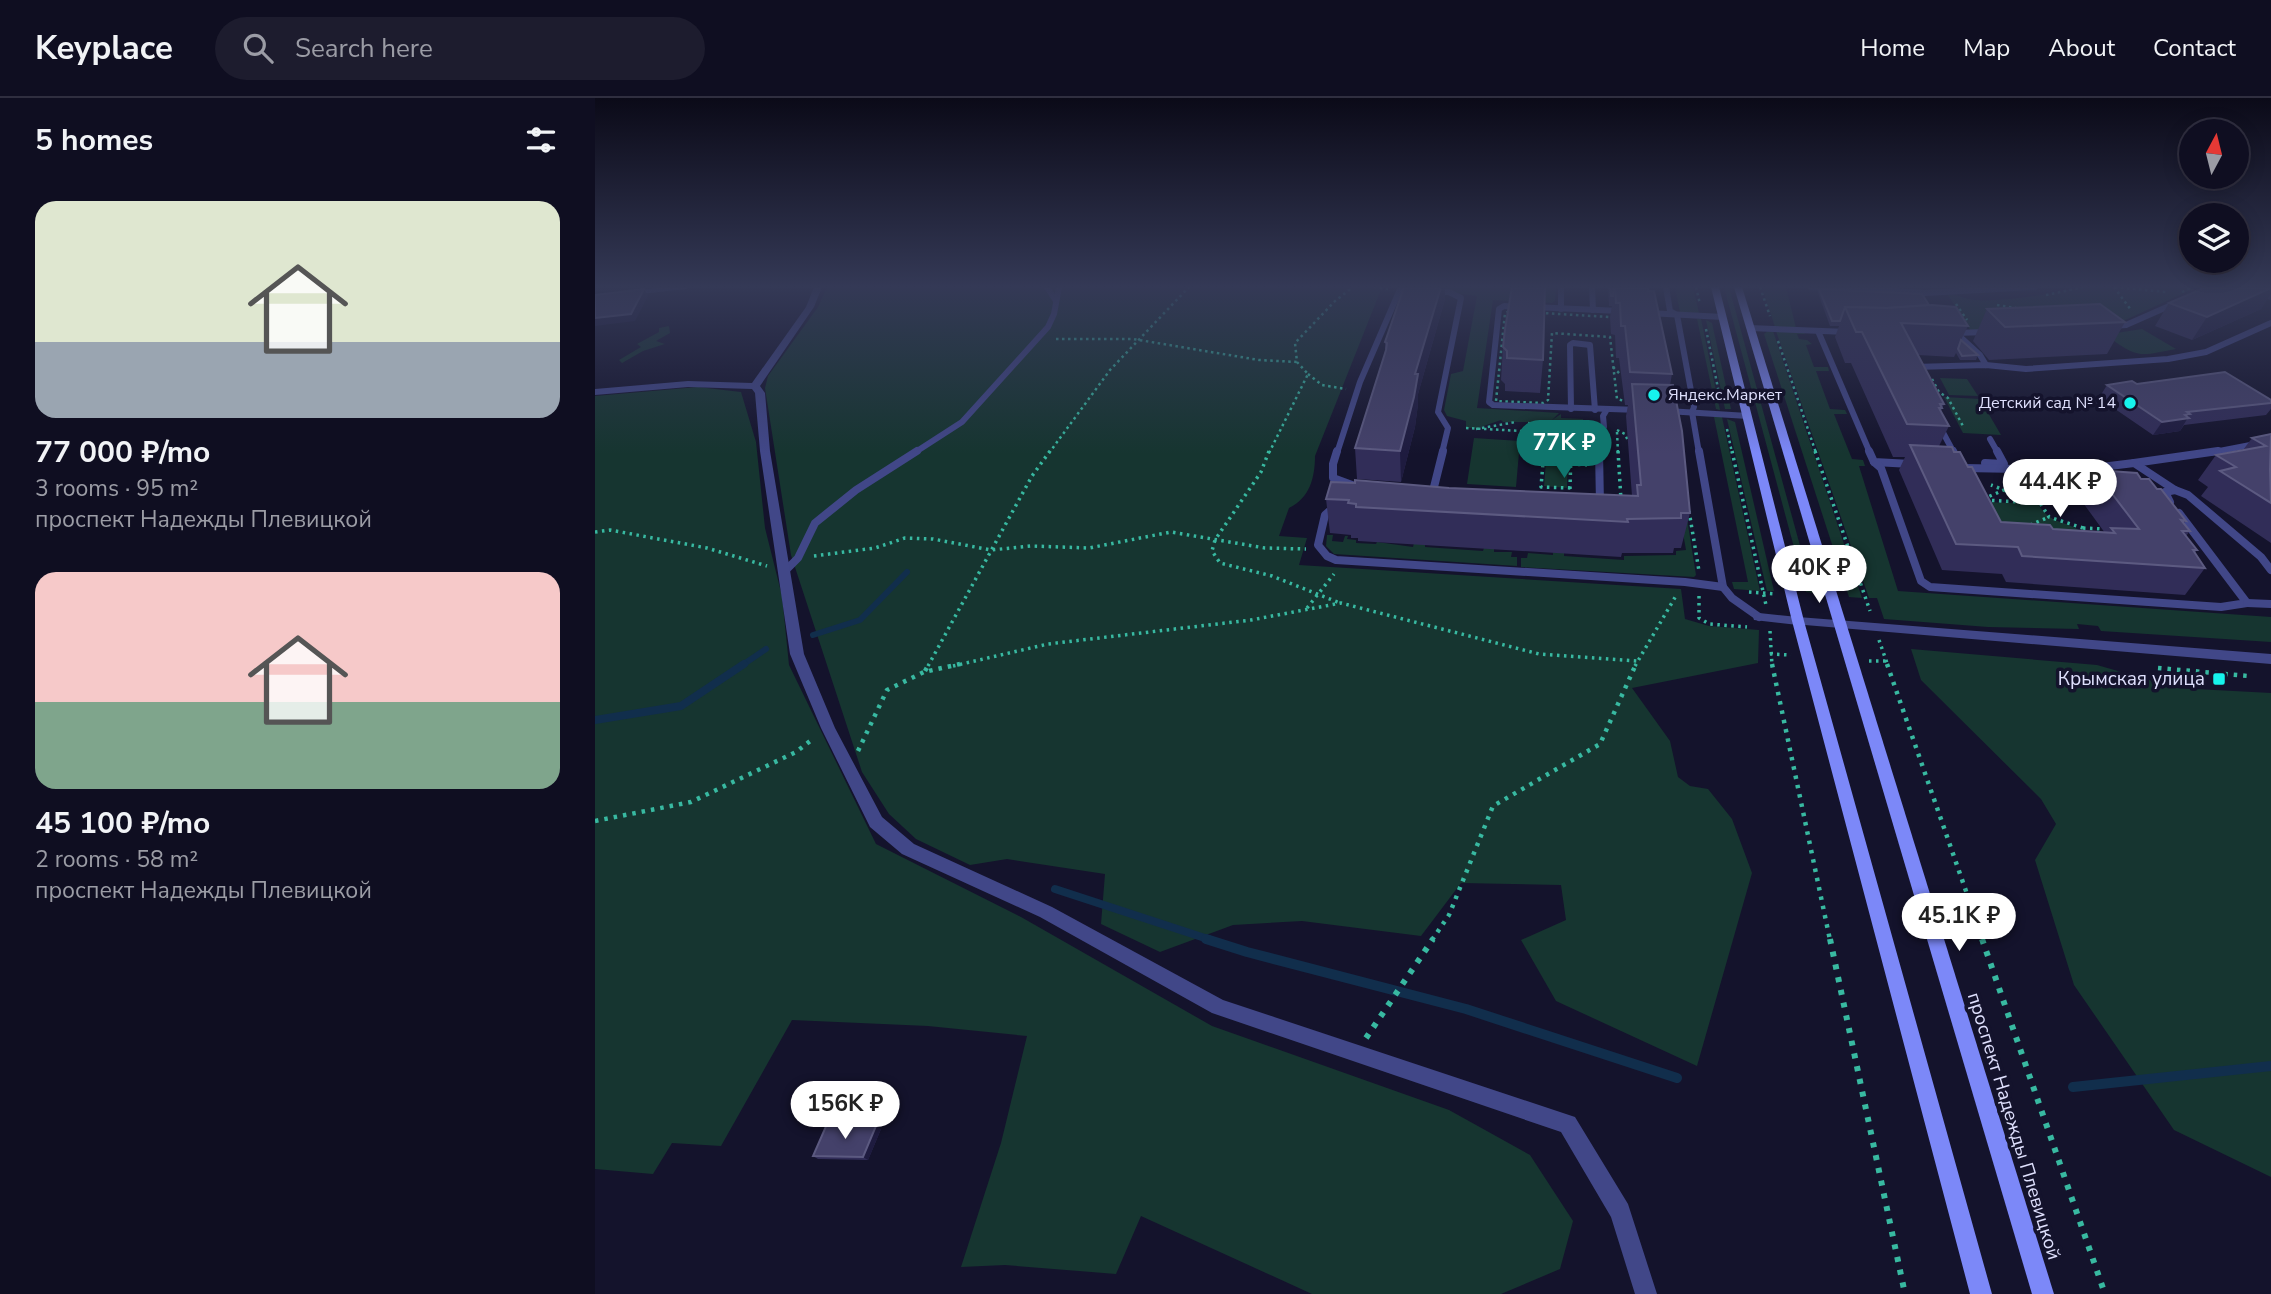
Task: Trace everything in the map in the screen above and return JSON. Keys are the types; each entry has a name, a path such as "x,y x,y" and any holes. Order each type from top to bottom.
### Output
{"main road":[{"path":"1730,343 1798,621 1981,1294"},
{"name":"проспект Надежды Плевицкой","path":"1754,343 2043,1294"}],"street":[{"path":"755,386 785,343"},
{"path":"595,392 688,384 755,386"},
{"path":"755,386 760,393 765,451 797,654 828,728 876,822 908,849 1046,912 1219,1007 1568,1124 1620,1212 1646,1294"},
{"path":"1763,617 2271,659"}],"lane":[{"path":"785,572 798,558 815,523 856,490 962,422 1035,343"},
{"path":"1358,485 1346,485 1333,478 1333,464 1357,391 1378,343"},
{"path":"1430,500 1448,428 1438,412 1452,343"},
{"path":"1495,343 1489,402 1493,405 1606,411 1616,408 1651,410"},
{"path":"1571,409 1570,345 1572,343"},
{"path":"1584,343 1590,345 1595,410"},
{"path":"1682,343 1723,587 1732,598 1763,617"},
{"path":"1823,343 1874,463 1881,468 1921,581 1930,587 2221,607 2246,603 2271,604"},
{"path":"1968,343 1986,365"},
{"path":"1913,377 1908,367 1986,365 2026,369 2168,359 2206,352 2227,343"},
{"path":"1587,509 1600,510 1598,433 1604,427 1603,416 1606,411"},
{"path":"1662,411 1748,416"},
{"path":"1937,421 1959,461 2004,464 1990,439"},
{"path":"1951,467 2026,471 2077,470 2186,457 2271,441"},
{"path":"1874,463 1915,465"},
{"path":"2134,463 2175,490 2188,495 2261,557 2271,570"},
{"path":"1422,489 1434,490"},
{"path":"2175,490 2165,492 2166,496 2246,603"},
{"path":"1419,502 1443,501"},
{"path":"1345,503 1332,508 1325,516 1319,536 1318,545 1321,551 1336,561 1685,582 1723,587"},
{"path":"2261,557 2271,556"}],"path":[{"path":"924,671 1032,476 1110,370 1136,343"},
{"path":"1146,343 1182,346 1263,361 1297,362"},
{"path":"1295,343 1297,362 1322,385 1357,391"},
{"path":"1709,343 1763,617"},
{"path":"1779,343 2105,1294"},
{"path":"1549,365 1544,367 1544,372 1549,372"},
{"path":"1924,366 1939,392 1948,398 1964,428"},
{"path":"1613,367 1619,370 1618,374"},
{"path":"1308,374 1275,437 1261,472 1215,540 1212,551 1220,563 1272,576 1341,603 1539,653 1637,661"},
{"path":"1616,390 1625,390"},
{"path":"1617,400 1621,501"},
{"path":"1671,403 1674,411"},
{"path":"1502,423 1504,430"},
{"path":"1476,429 1502,423 1530,423 1562,433 1562,436 1584,437 1584,425"},
{"path":"1466,428 1562,433"},
{"path":"1617,430 1625,435 1627,441 1617,440"},
{"path":"1522,446 1618,452"},
{"path":"1544,449 1541,487 1571,488 1571,449"},
{"path":"2014,479 2054,482 2035,494"},
{"path":"1980,500 2026,480"},
{"path":"2026,480 2049,517 2083,528 2102,529"},
{"path":"1980,481 2040,503"},
{"path":"1980,500 2040,503"},
{"path":"1980,500 1986,512"},
{"path":"1688,504 1700,576 1695,579"},
{"path":"2026,527 2049,517"},
{"path":"2079,541 2092,542 2083,528"},
{"path":"595,532 611,530 707,548 785,572"},
{"path":"798,558 875,548 905,538 933,539 991,550 1031,546 1102,547 1156,533 1171,532 1265,548 1304,548"},
{"path":"1306,608 1342,568"},
{"path":"1356,1053 1449,915 1493,806 1600,744 1637,661 1685,582"},
{"path":"1697,600 1699,618 1709,624 1770,628 1770,654 1905,1294"},
{"path":"850,772 887,690 924,671 1048,644 1251,620 1341,603"},
{"path":"595,821 691,802 796,752 828,728"}],"green space":[{"path":"792,343 1360,343 1315,456 1310,486 1302,499 1289,508 1279,536 1307,538 1299,565 1681,589 1685,619 1709,626 1759,630 1758,663 1632,688 1670,741 1678,777 1690,786 1708,789 1732,819 1752,873 1697,1066 1556,1001 1521,940 1566,920 1561,885 1461,883 1421,936 1302,921 1233,925 1160,952 1101,924 1105,874 1007,859 970,865 916,839 889,814 862,772 791,555 765,388 768,376"},
{"path":"1468,343 1487,343 1477,408 1559,413 1552,420 1561,414 1561,418 1583,419 1583,424 1561,423 1560,431 1538,422 1501,420 1478,428 1466,428 1466,421 1447,416 1444,410 1451,374 1463,371"},
{"path":"1702,343 1706,343 1720,410 1716,409"},
{"path":"1711,343 1716,343 1731,409 1725,409"},
{"path":"1739,343 1744,343 1813,593 1806,592"},
{"path":"1767,343 1777,343 1862,598 1849,597"},
{"path":"1780,343 1811,343 1806,345 1814,367 1828,367 1829,371 1816,371 1830,409 1845,410 1847,414 1834,414 1852,459 1863,460 1865,466 1859,466 1898,591 2271,617 2271,642 2101,631 2098,626 2077,624 2079,629 1988,627 1884,619 1877,598 1869,598"},
{"path":"2117,343 2165,343 2176,349 2141,354"},
{"path":"637,344 665,344 643,351 622,363 619,360 641,347"},
{"path":"1940,378 1967,379 1978,396 1949,395"},
{"path":"698,387 741,392 756,442 765,528 782,596 789,665 876,844 1021,917 1212,1026 1449,1110 1530,1155 1573,1221 1560,1269 1501,1294 1312,1294 1141,1216 1116,1274 1005,1265 961,1267 1001,1143 1027,1036 928,1026 792,1020 721,1146 672,1143 653,1174 595,1169 595,396"},
{"path":"1944,397 1980,399 2001,435 1963,433"},
{"path":"1714,417 1722,417 1760,591 1734,589 1732,582 1748,582"},
{"path":"1727,419 1735,422 1774,591 1767,591"},
{"path":"1526,433 1577,438 1577,448 1526,447"},
{"path":"1474,438 1520,441 1516,487 1467,484"},
{"path":"1547,449 1568,450 1567,488 1544,486"},
{"path":"1683,493 1696,575 1694,577 1521,567 1521,558 1527,558 1528,553 1553,555 1553,552 1564,553 1564,556 1624,560 1624,556 1676,555 1676,551 1686,550 1680,516"},
{"path":"1984,502 2038,504 2050,517 2076,528 2087,539 2002,535"},
{"path":"1327,535 1333,535 1332,541 1343,542 1345,536 1348,536 1347,539 1356,540 1356,543 1377,542 1413,547 1414,543 1425,544 1425,547 1483,551 1484,548 1494,549 1494,552 1512,552 1511,557 1517,557 1517,566 1334,554 1326,546"},
{"path":"1911,649 2097,665 2177,688 2271,693 2271,1177 2174,1130 2074,985 2035,860 2056,824 2041,799 1921,680"}],"building":[{"path":"1387,343 1424,343 1415,374 1418,374 1414,397 1400,451 1355,448 1386,350"},
{"path":"1503,343 1543,343 1543,360 1507,358 1507,351"},
{"path":"1627,343 1665,343 1672,374 1630,372"},
{"path":"1867,343 1912,343 1944,404 1940,404 1942,408 1939,408 1949,426 1907,424"},
{"path":"1960,343 1964,343 1978,355 1962,356 1958,349"},
{"path":"2225,372 2271,400 2271,403 2187,412 2190,414 2185,415 2189,418 2162,422 2107,385 2132,381 2137,384"},
{"path":"1632,384 1673,385 1682,431 1690,513 1681,513 1681,518 1627,519 1628,522 1356,507 1356,504 1348,503 1349,500 1326,499 1331,482 1355,483 1355,480 1449,488 1638,496 1637,485 1641,485"},
{"path":"2271,434 2271,503 2220,471 2236,467 2216,455 2266,446 2252,438"},
{"path":"1910,445 1952,447 1954,452 1960,452 1968,467 1972,467 2001,522 2050,525 2053,529 2115,533 2111,528 2139,529 2094,470 2137,473 2141,479 2149,479 2157,489 2161,489 2186,521 2181,520 2190,531 2182,531 2197,550 2193,550 2205,568 2022,556 2018,547 1956,544"},
{"path":"827,1124 876,1126 863,1157 813,1156"}],"waterway":[{"path":"813,635 860,620 907,572"},
{"path":"741,666 766,649"},
{"path":"595,720 681,706 741,666"},
{"path":"1055,889 1211,940"},
{"path":"1206,939 1466,1009 1677,1078"},
{"path":"2073,1087 2271,1066"}],"place":[{"name":"Яндекс.Маркет","path":"1654,395"},
{"name":"Детский сад № 14","path":"2130,403"},
{"name":"Крымская улица","path":"2219,679"}]}
